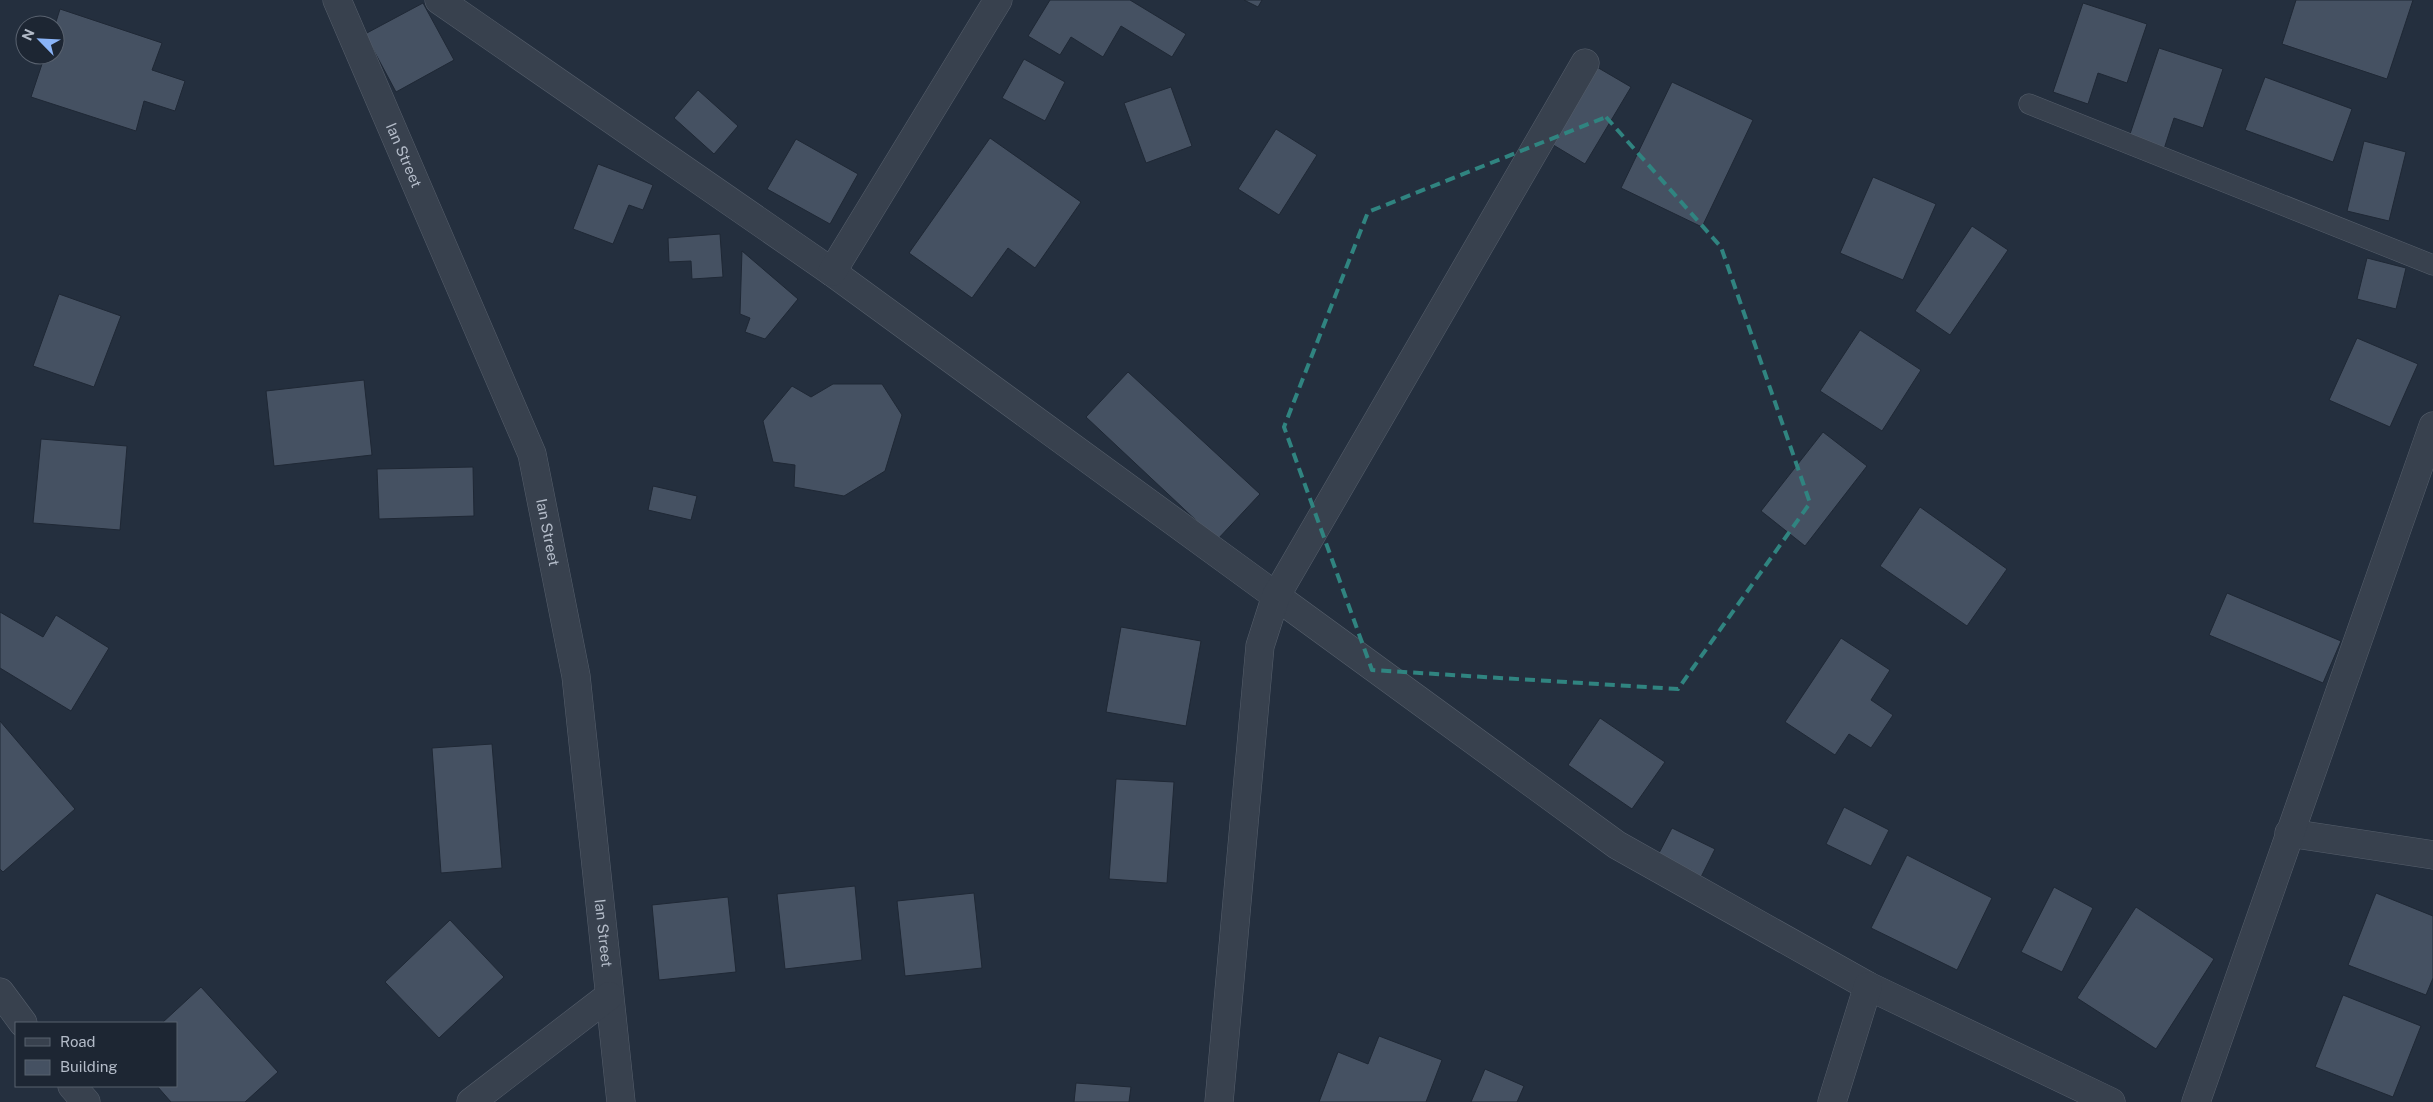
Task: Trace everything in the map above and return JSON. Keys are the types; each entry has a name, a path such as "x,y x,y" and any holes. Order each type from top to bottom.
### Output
{"street":[{"name":"Ian Street","path":"337,0 532,454 576,676 621,1102"},
{"path":"439,0 832,272 1617,845 1868,986 2111,1102"},
{"path":"832,272 998,0"},
{"path":"1219,1102 1260,646 1276,596 1585,63"},
{"path":"2196,1102 2433,426"},
{"path":"2289,833 2433,855"},
{"path":"1832,1102 1868,986"},
{"path":"0,992 22,1022"},
{"path":"471,1102 609,996"},
{"path":"73,1087 86,1102"}],"lane":[{"path":"2029,104 2433,264"}],"highlighted area":[{"path":"1606,117 1721,247 1810,503 1678,689 1372,670 1284,427 1368,212"}],"building":[{"path":"1050,0 1130,0 1186,34 1172,57 1121,26 1103,57 1071,37 1060,55 1028,36"},
{"path":"1244,0 1262,0 1258,7"},
{"path":"2296,0 2413,0 2387,79 2282,44"},
{"path":"423,3 454,60 396,92 365,34"},
{"path":"2083,3 2147,24 2127,83 2098,73 2088,104 2053,92"},
{"path":"60,9 162,43 152,70 185,81 175,111 144,101 136,131 31,97 42,65 65,65 65,15 58,15"},
{"path":"2159,48 2223,69 2203,128 2174,118 2164,149 2129,137"},
{"path":"1024,59 1065,82 1045,121 1002,98"},
{"path":"1590,63 1631,87 1585,164 1545,140"},
{"path":"2265,77 2352,109 2333,162 2245,130"},
{"path":"1672,82 1753,120 1702,227 1621,188"},
{"path":"1171,87 1192,146 1146,163 1124,103"},
{"path":"698,90 738,126 714,154 674,118"},
{"path":"1276,129 1317,155 1279,215 1238,189"},
{"path":"990,138 1081,202 1035,268 1008,248 972,298 909,253"},
{"path":"796,139 858,174 830,224 767,189"},
{"path":"2364,141 2406,152 2389,221 2347,211"},
{"path":"598,164 653,185 643,210 629,205 613,244 573,229"},
{"path":"1873,177 1936,204 1903,280 1840,253"},
{"path":"1972,226 2008,250 1950,335 1915,311"},
{"path":"720,234 723,277 692,279 691,261 669,262 668,238"},
{"path":"742,251 798,299 765,339 745,332 750,318 740,314"},
{"path":"2367,258 2406,268 2396,309 2357,299"},
{"path":"59,294 121,316 94,387 33,366"},
{"path":"1860,330 1921,370 1882,431 1820,391"},
{"path":"2357,338 2418,364 2390,427 2329,400"},
{"path":"1128,372 1260,494 1217,540 1086,417"},
{"path":"364,380 372,455 274,466 266,391"},
{"path":"833,384 882,384 902,415 885,471 844,496 794,487 795,465 773,462 763,421 792,386 811,397"},
{"path":"1823,432 1867,466 1805,546 1761,511"},
{"path":"41,439 127,446 120,530 33,523"},
{"path":"473,467 474,516 379,519 377,469"},
{"path":"653,486 697,496 691,520 648,510"},
{"path":"1920,507 2007,569 1967,626 1880,566"},
{"path":"2227,593 2341,641 2323,683 2209,635"},
{"path":"0,612 43,637 56,615 109,648 71,711 0,668"},
{"path":"1121,627 1201,641 1186,726 1106,712"},
{"path":"1841,638 1890,670 1871,700 1893,715 1871,748 1849,734 1835,755 1785,722"},
{"path":"1600,718 1665,762 1632,809 1568,765"},
{"path":"0,721 75,809 3,872 0,869"},
{"path":"492,744 502,868 441,873 432,748"},
{"path":"1116,779 1174,782 1167,883 1109,879"},
{"path":"1844,807 1889,830 1871,866 1826,844"},
{"path":"1672,828 1715,849 1701,877 1658,855"},
{"path":"1907,855 1992,898 1957,970 1871,928"},
{"path":"855,886 862,960 785,969 777,894"},
{"path":"2054,887 2093,908 2062,972 2021,952"},
{"path":"974,893 982,968 905,976 897,901"},
{"path":"2376,893 2433,916 2433,978 2426,995 2348,965"},
{"path":"728,897 736,972 659,980 652,905"},
{"path":"2136,907 2214,959 2156,1049 2077,998"},
{"path":"450,920 504,977 439,1038 385,982"},
{"path":"201,987 278,1072 245,1102 171,1102 158,1087 178,1087 178,1022 163,1022"},
{"path":"2343,995 2421,1026 2393,1097 2315,1067"},
{"path":"1379,1036 1442,1060 1426,1102 1319,1102 1338,1052 1368,1064"},
{"path":"1485,1069 1524,1086 1517,1102 1471,1102"},
{"path":"1076,1083 1131,1087 1129,1102 1074,1102"}]}
